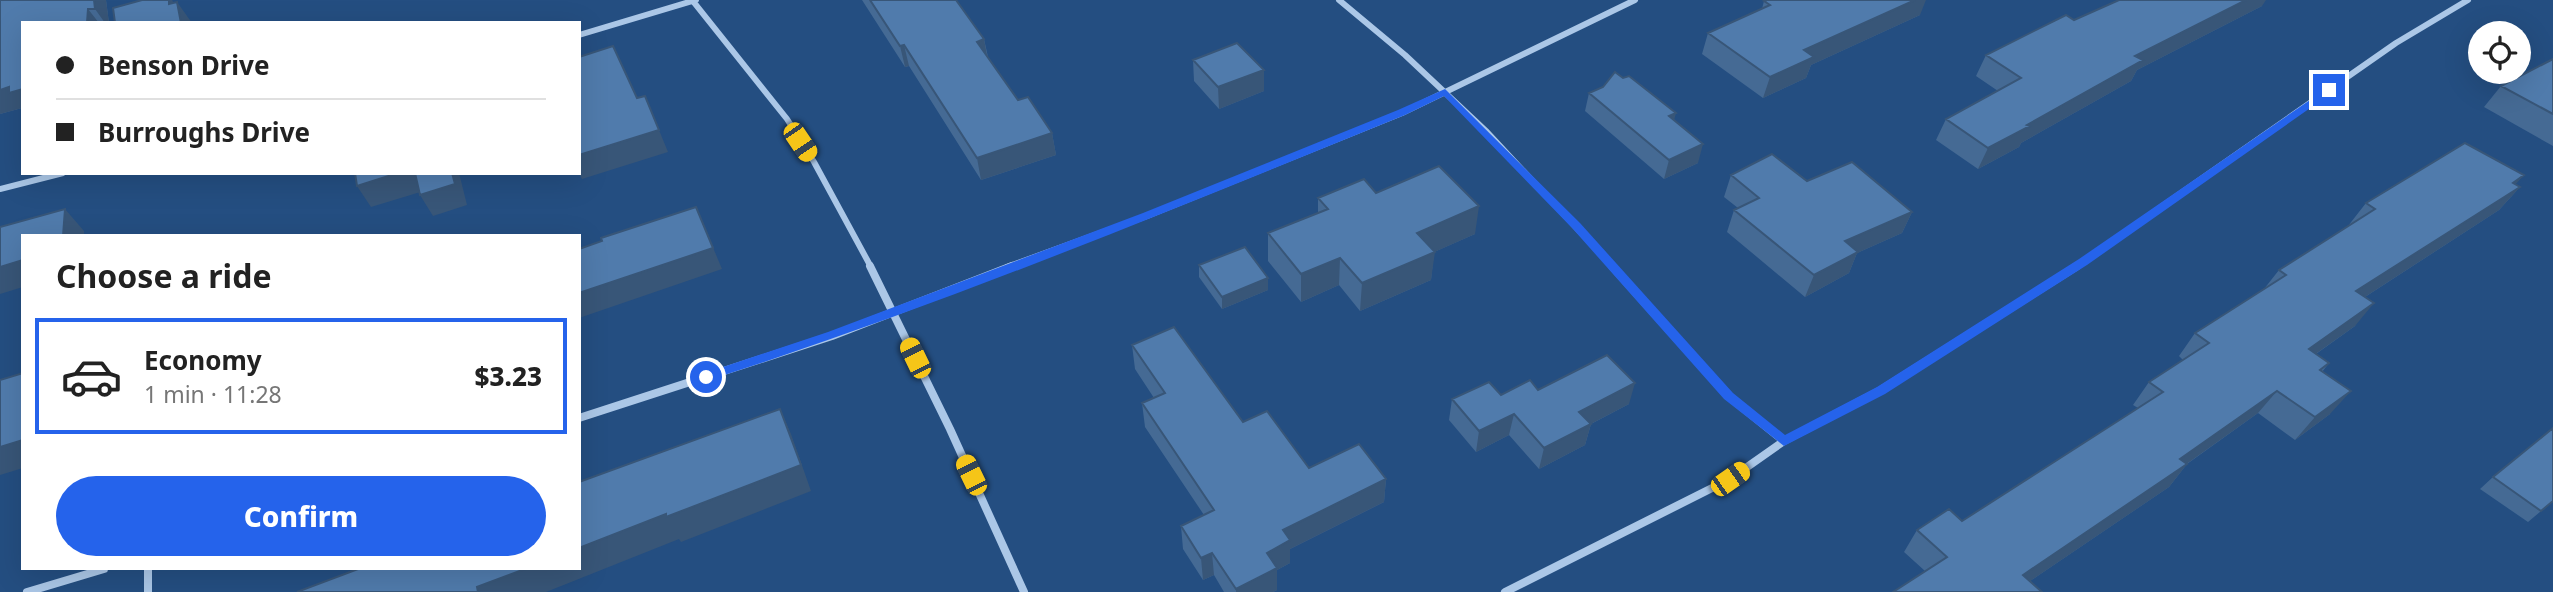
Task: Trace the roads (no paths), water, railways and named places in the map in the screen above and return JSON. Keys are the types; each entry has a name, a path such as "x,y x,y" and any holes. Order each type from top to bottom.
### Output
{"street":[{"path":"581,34 694,0 723,34 763,86 813,160 893,311 1024,592"},
{"path":"1339,0 1445,92 1585,235 1728,396 1784,441"},
{"path":"581,417 832,335 1173,206 1402,113 1635,0"},
{"path":"1505,592 1730,479 1784,441 1881,390 2083,262 2396,43 2468,0"},
{"path":"0,189 55,175"},
{"path":"27,592 101,570"},
{"path":"148,570 148,592"}]}
